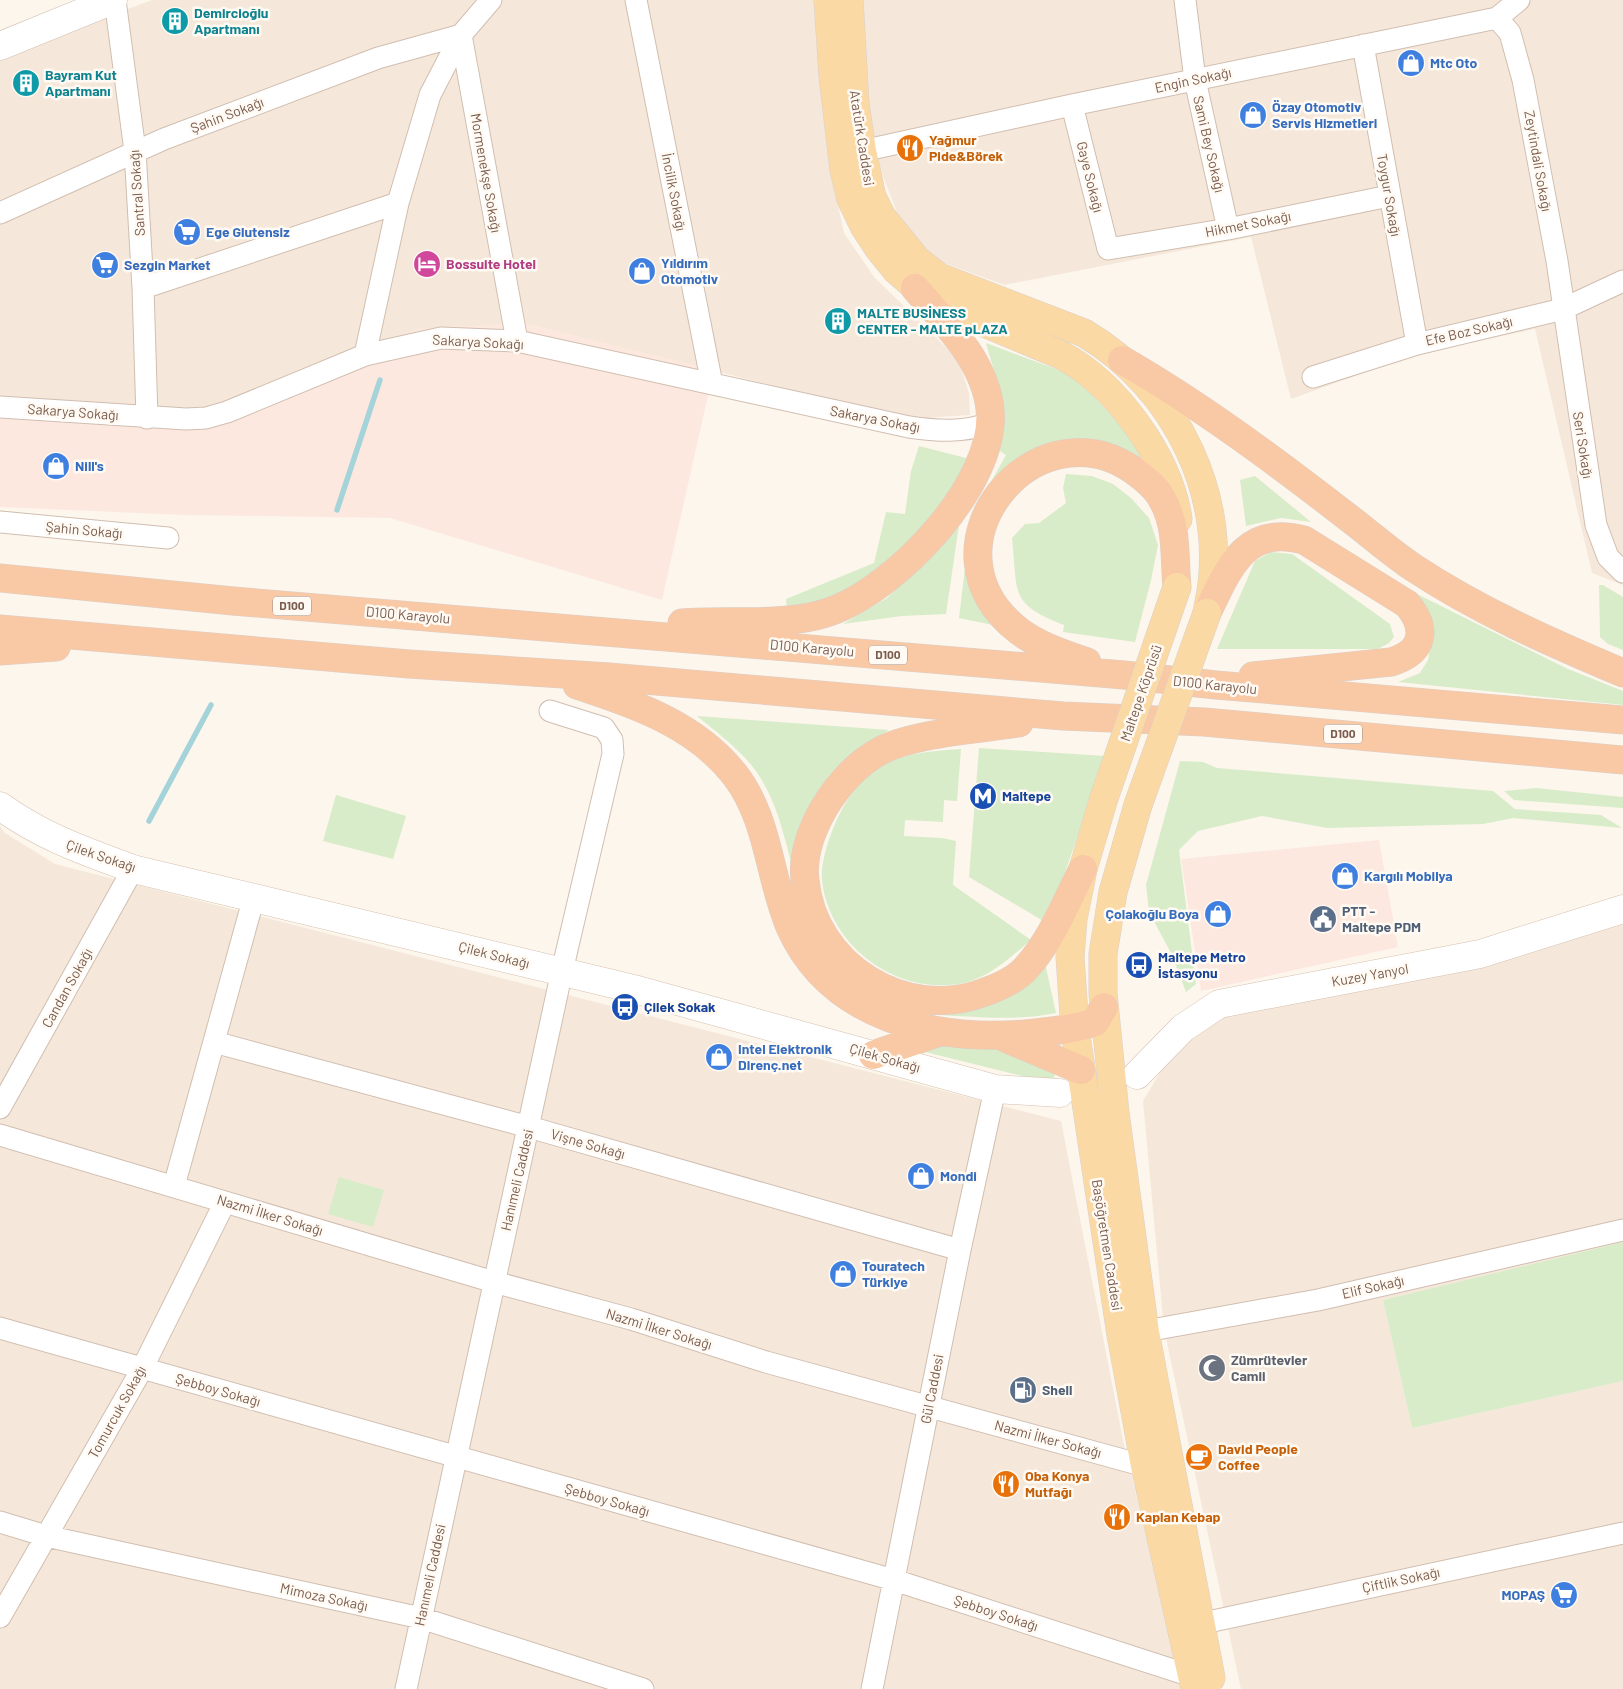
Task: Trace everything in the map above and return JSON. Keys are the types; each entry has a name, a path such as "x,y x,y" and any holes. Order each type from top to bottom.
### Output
{"highway":[{"path":"585,632 686,623 794,619 827,613 851,604 868,594 896,571 943,521 975,477 985,450 990,423 987,394 976,366 964,347 915,288"},
{"path":"1122,360 1181,395 1346,516 1383,547 1439,584 1467,601 1623,673"},
{"path":"1124,675 1050,649 1014,627 996,608 981,582 977,557 981,526 986,513 1003,489 1020,473 1042,460 1077,453 1106,456 1137,473 1151,484 1162,498 1174,531 1177,587"},
{"path":"1192,683 1391,662 1404,658 1414,650 1419,639 1420,628 1416,614 1407,604 1304,540 1289,536 1267,538 1250,545 1236,558 1227,571 1206,613"},
{"name":"D100 Karayolu","path":"0,578 585,632 758,644 1124,675 1192,683 1623,720"},
{"name":"D100","path":"0,629 545,674 619,678 1063,716 1214,723 1623,760"},
{"path":"0,651 140,641"},
{"path":"545,674 639,706 672,722 702,743 735,775 748,794 763,833 778,892 790,926 803,949 840,990 880,1015 942,1032 999,1036 1075,1029 1095,1022 1104,1007"},
{"path":"1063,716 913,740 882,750 866,760 839,786 818,820 806,857 804,878 807,898 822,934 833,950 850,967 868,981 891,993 913,999 944,1001 971,998 992,990 1010,981 1026,968 1050,935 1083,869"},
{"path":"873,1055 942,1032"},
{"path":"999,1036 1080,1070"}],"main road":[{"path":"0,46 114,0"},
{"name":"Atatürk Caddesi","path":"828,0 835,94 844,170 851,198 864,226 879,249 915,288 932,301 1032,342 1077,364 1126,412 1153,451 1172,494 1180,535 1182,560 1177,587"},
{"name":"Atatürk Caddesi","path":"849,0 855,104 862,151 872,197 882,217 918,260 932,273 956,285 1071,327 1104,345 1141,379 1171,417 1189,448 1201,476 1210,513 1213,553 1213,585 1206,613"},
{"name":"Maltepe Köprüsü","path":"1104,798 1177,587"},
{"name":"Başöğretmen Caddesi","path":"1190,1626 1145,1466 1102,974 1105,932 1112,892 1138,805 1206,613"},
{"name":"Başöğretmen Caddesi","path":"1104,798 1083,869 1071,938 1071,984 1075,1029 1080,1070 1203,1684"},
{"name":"Çilek Sokağı","path":"0,806 27,826 62,843 133,868 562,971 995,1089 1060,1093"},
{"name":"Kuzey Yanyol","path":"1137,1074 1183,1028 1219,1004 1480,954 1623,909"}],"street":[{"name":"Santral Sokağı","path":"114,0 135,152 143,288 147,418"},
{"path":"365,355 398,203 430,95 462,35 491,0"},
{"name":"İncilik Sokağı","path":"636,0 712,384"},
{"name":"Sami Bey Sokağı","path":"1185,0 1195,80 1228,229"},
{"name":"Engin Sokağı","path":"862,151 1072,105 1497,18 1519,0"},
{"name":"Zeytindali Sokağı","path":"1497,18 1510,33 1523,80 1557,261 1563,309"},
{"name":"Şahin Sokağı","path":"0,213 135,152 378,58 462,35"},
{"name":"Mormenekşe Sokağı","path":"462,35 517,341"},
{"name":"Toygur Sokağı","path":"1363,46 1417,344"},
{"name":"Gaye Sokağı","path":"1072,105 1108,249"},
{"name":"Hikmet Sokağı","path":"1108,249 1228,229 1389,196"},
{"path":"143,288 398,203"},
{"name":"Efe Boz Sokağı","path":"1313,377 1417,344 1563,309 1623,282"},
{"name":"Seri Sokağı","path":"1563,309 1596,525 1608,557 1623,572"},
{"name":"Sakarya Sokağı","path":"0,407 147,418 186,420 206,418 227,412 365,355 441,338 517,341 909,427 941,431 975,429 990,423"},
{"name":"Şahin Sokağı","path":"0,522 168,538"},
{"name":"Hanımeli Caddesi","path":"406,1689 562,971 613,748 611,737 604,728 550,711"},
{"name":"Candan Sokağı","path":"0,1108 133,868"},
{"path":"174,1186 254,897"},
{"name":"Vişne Sokağı","path":"214,1042 529,1127 960,1250"},
{"name":"Gül Caddesi","path":"872,1689 960,1250 995,1089"},
{"name":"Nazmi İlker Sokağı","path":"0,1135 494,1282 631,1319 766,1362 1145,1466"},
{"name":"Tomurcuk Sokağı","path":"0,1617 142,1369 225,1202"},
{"name":"Elif Sokağı","path":"1133,1333 1309,1302 1623,1230"},
{"name":"Şebboy Sokağı","path":"0,1328 894,1580 1203,1684"},
{"name":"Mimoza Sokağı","path":"0,1522 46,1536 421,1618 643,1689"},
{"name":"Çiftlik Sokağı","path":"1190,1626 1623,1532"}],"shaded area":[{"path":"152,0 820,0 836,196 844,233 874,277 958,359 969,393 970,415 908,419 522,323 230,406 171,408 0,399 0,57"},
{"path":"859,0 1623,0 1623,585 1592,573 1535,329 1416,354 1291,399 1251,237 1004,285 936,260 900,220 870,143"},
{"path":"522,323 707,368 709,391 662,600 390,518 184,515 0,507 0,399 171,408 230,406 416,329"},
{"path":"0,826 5,833 55,864 1061,1121 1123,1440 1183,1689 0,1689"},
{"path":"1379,840 1398,947 1201,991 1181,859"},
{"path":"1623,924 1623,1242 1383,1300 1412,1428 1623,1381 1623,1689 1241,1689 1164,1329 1143,1101 1172,1052 1229,1011"}],"green space":[{"path":"986,343 1064,372 1091,393 1120,425 1143,458 1149,476 1096,448 987,489 1006,455 997,449 998,385"},
{"path":"919,446 970,459 931,525 836,603 787,610 786,599 874,563 886,512 905,514 911,471"},
{"path":"1066,474 1092,476 1113,484 1131,498 1149,518 1158,545 1135,642 1063,632 1064,625 1033,610 1019,594 1016,584 1012,538 1025,524 1039,523 1066,503 1063,488"},
{"path":"1255,476 1311,522 1281,518 1246,526 1240,480"},
{"path":"972,509 972,554 976,583 985,612 993,625 959,618"},
{"path":"960,518 946,614 902,616 843,624 887,598 914,572"},
{"path":"1271,552 1292,554 1390,624 1394,637 1389,643 1378,649 1217,649 1255,561"},
{"path":"1599,585 1603,585 1623,597 1623,650 1608,644 1600,637"},
{"path":"1411,591 1568,669 1623,691 1623,705 1398,682 1420,673 1428,660 1432,636"},
{"path":"697,716 889,730 850,756 830,775 816,799 792,866 777,814 760,777 740,752"},
{"path":"979,748 1106,756 1050,915 1045,922 969,877"},
{"path":"961,749 957,801 944,800 943,822 905,820 904,836 942,838 956,841 953,885 1031,940 1001,964 977,979 943,985 918,983 894,975 872,963 854,947 838,927 828,905 822,880 823,861 833,828 842,809 866,777 891,761 910,755"},
{"path":"1180,761 1203,762 1217,768 1493,791 1515,809 1601,815 1622,828 1513,818 1483,824 1327,828 1262,816 1198,831 1179,850 1196,984 1186,992 1171,953 1149,912 1146,885"},
{"path":"1536,788 1623,797 1623,808 1514,800 1504,791"},
{"path":"336,795 406,816 393,859 323,841"},
{"path":"1045,963 1056,1013 1012,1018 939,1015 939,1010"},
{"path":"954,1043 1024,1051 1055,1067 1054,1084 921,1051"},
{"path":"339,1177 384,1190 373,1227 328,1214"},
{"path":"1623,1242 1623,1381 1412,1428 1383,1300"}],"waterway":[{"path":"337,510 380,380"},
{"path":"149,821 211,705"}],"place":[{"name":"Demircioğlu Apartmanı","path":"175,21"},
{"name":"Mtc Oto","path":"1411,63"},
{"name":"Bayram Kut Apartmanı","path":"26,83"},
{"name":"Özay Otomotiv Servis Hizmetleri","path":"1253,115"},
{"name":"Yağmur Pide&Börek","path":"910,148"},
{"name":"Ege Glutensiz","path":"187,232"},
{"name":"Bossuite Hotel","path":"427,264"},
{"name":"Sezgin Market","path":"105,265"},
{"name":"Yıldırım Otomotiv","path":"642,271"},
{"name":"MALTE BUSİNESS CENTER - MALTE pLAZA","path":"838,321"},
{"name":"Nill's","path":"56,466"},
{"name":"Maltepe","path":"983,796"},
{"name":"Kargılı Mobilya","path":"1345,876"},
{"name":"Çolakoğlu Boya","path":"1218,914"},
{"name":"PTT - Maltepe PDM","path":"1323,919"},
{"name":"Maltepe Metro İstasyonu","path":"1139,965"},
{"name":"Çilek Sokak","path":"625,1007"},
{"name":"Intel Elektronik Direnç.net","path":"719,1057"},
{"name":"Mondi","path":"921,1176"},
{"name":"Touratech Türkiye","path":"843,1274"},
{"name":"Zümrütevler Camii","path":"1212,1368"},
{"name":"Shell","path":"1023,1390"},
{"name":"David People Coffee","path":"1199,1457"},
{"name":"Oba Konya Mutfağı","path":"1006,1484"},
{"name":"Kaplan Kebap","path":"1117,1517"},
{"name":"MOPAŞ","path":"1564,1595"}]}
